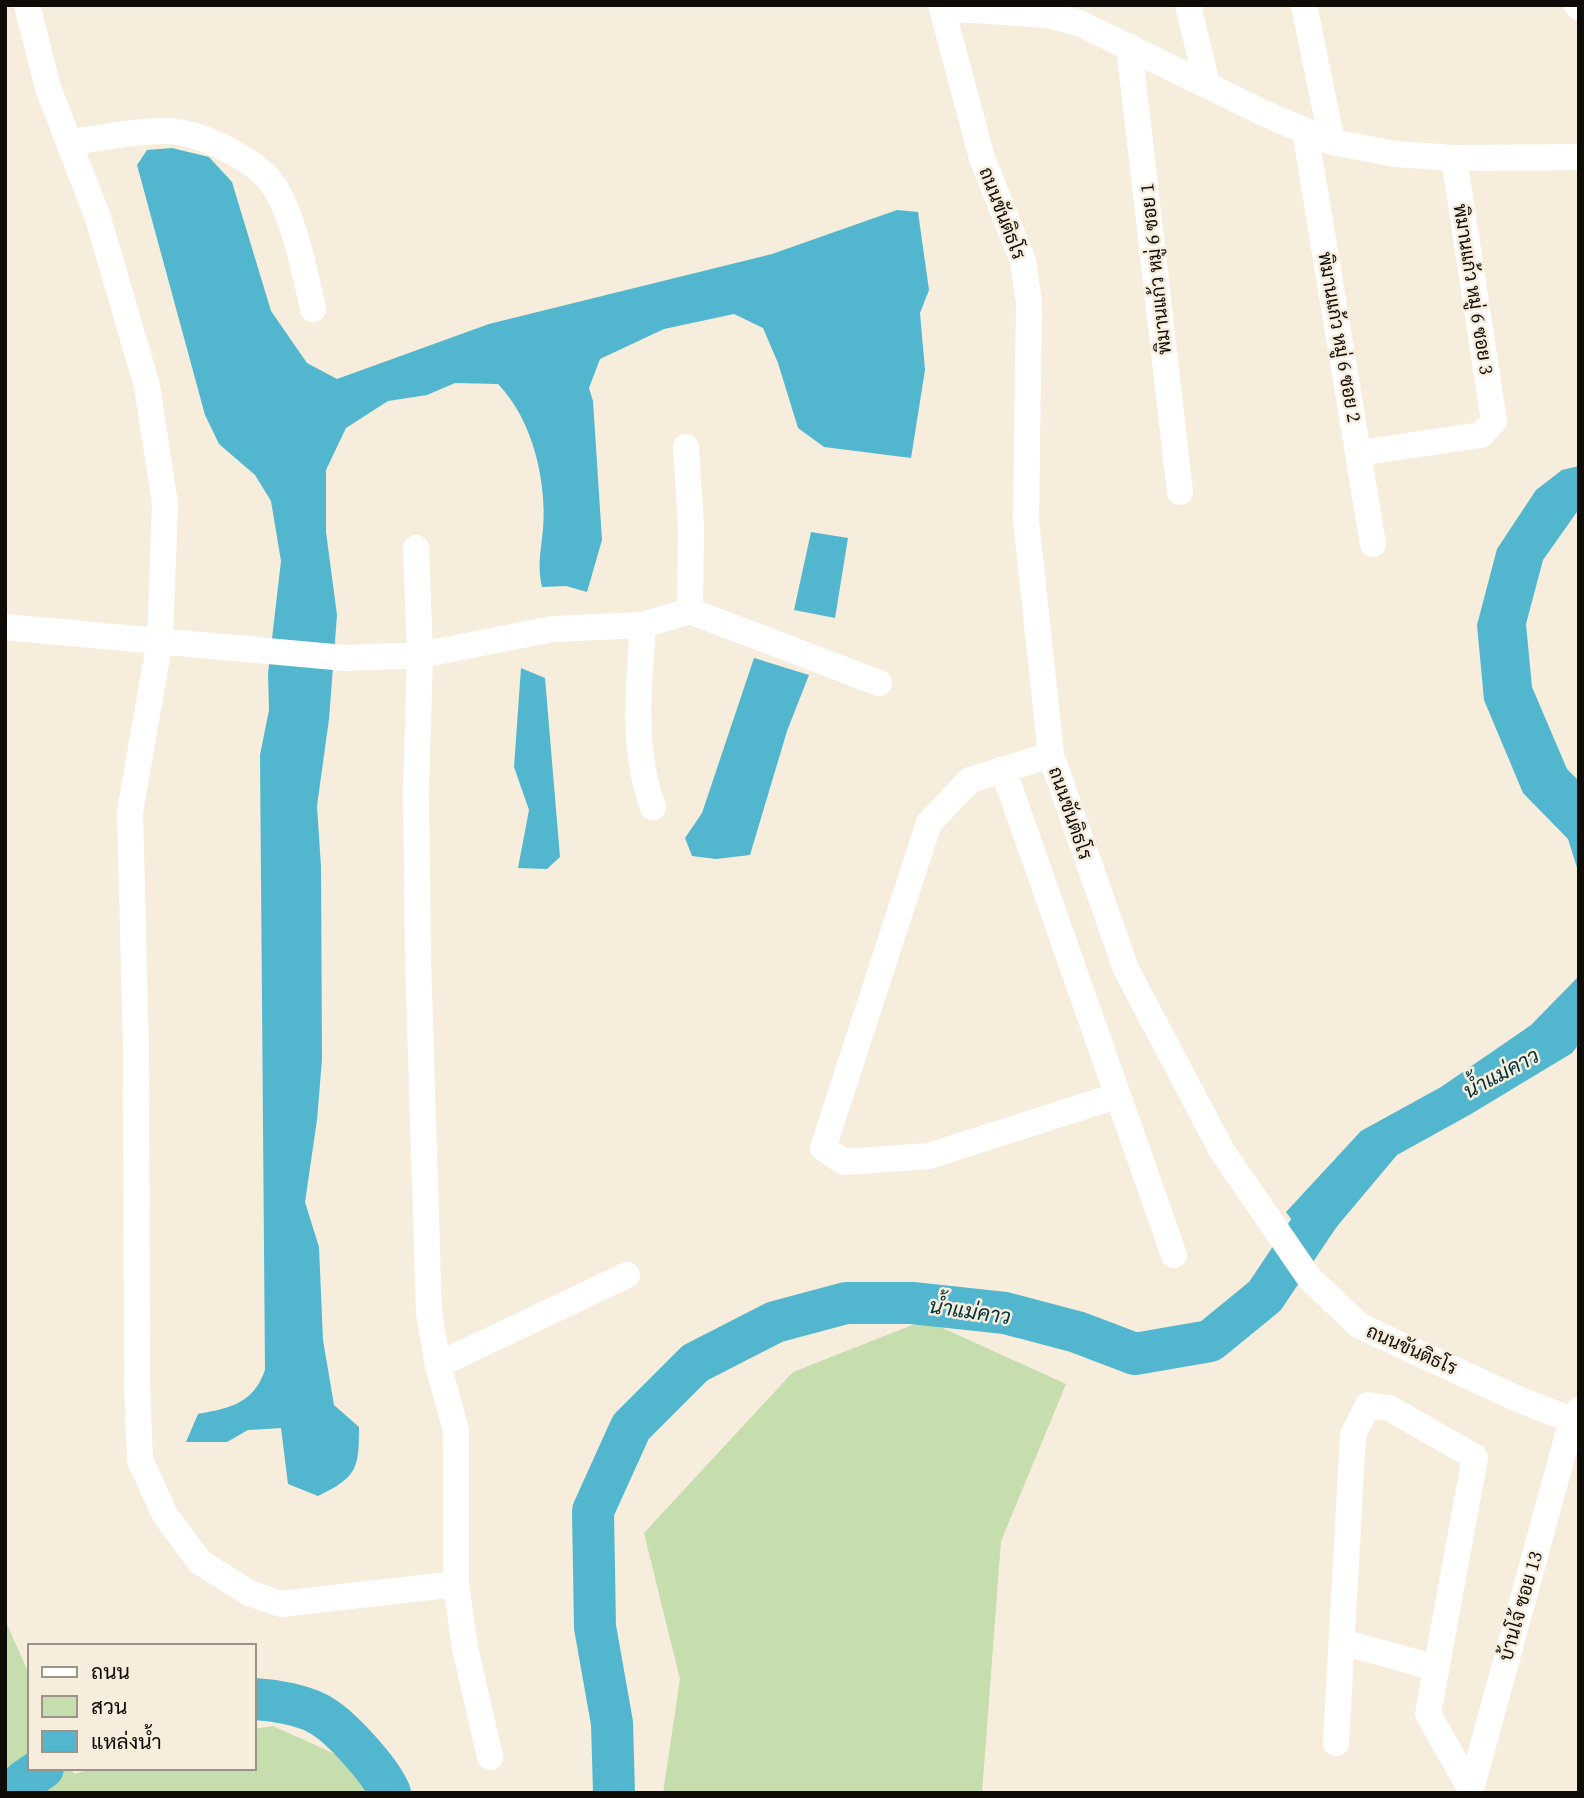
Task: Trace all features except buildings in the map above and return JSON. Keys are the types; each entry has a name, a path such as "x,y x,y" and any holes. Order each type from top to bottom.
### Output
{"street":[{"path":"27,5 48,88 98,218 147,386 165,503 160,640 130,813 140,1460 165,1515 200,1562 249,1593 281,1604 456,1584"},
{"path":"1188,5 1207,84"},
{"path":"1304,5 1332,142"},
{"path":"942,7 1047,15 1077,22 1332,142 1395,153 1454,158 1579,157"},
{"name":"ถนนขันติธโร","path":"942,7 982,158 1023,261 1028,302 1026,520 1051,755 1126,969 1222,1151 1310,1279 1360,1326 1520,1400 1575,1415"},
{"name":"พิมานแก้ว หมู่ 6 ซอย 1","path":"1129,46 1180,492"},
{"path":"69,142 167,130 198,136 244,160 273,185 293,233 313,309"},
{"name":"พิมานแก้ว หมู่ 6 ซอย 2","path":"1305,131 1373,544"},
{"name":"พิมานแก้ว หมู่ 6 ซอย 3","path":"1359,453 1481,435 1494,421 1454,158"},
{"path":"685,447 691,526 690,611"},
{"path":"416,548 420,655 416,792 418,960 429,1313 438,1365 456,1430 456,1584 465,1648 490,1757"},
{"path":"5,628 345,658 420,655 553,629 643,625 690,611 879,683"},
{"path":"643,625 638,709 641,775 653,807"},
{"path":"1051,755 970,780 929,823 823,1148 844,1162 929,1156 1116,1096"},
{"path":"1003,769 1174,1255"},
{"path":"438,1365 627,1275"},
{"path":"1336,1743 1353,1435 1368,1405 1389,1408 1475,1457 1428,1714 1470,1790"},
{"name":"บ้านโจ้ ซอย 13","path":"1470,1790 1575,1415"},
{"path":"1342,1642 1436,1668"}],"green space":[{"path":"925,1320 1066,1384 1001,1541 982,1793 663,1793 680,1679 644,1533 793,1372"},
{"path":"5,1620 28,1672 28,1770 72,1770 74,1774 89,1770 256,1770 256,1729 273,1726 355,1763 371,1793 5,1793"}],"water":[{"path":"172,148 209,157 232,182 271,311 307,363 337,379 489,324 772,254 897,210 918,212 929,290 920,313 925,370 911,458 824,447 798,428 778,363 763,328 734,314 664,329 600,359 589,388 593,401 602,540 587,592 566,586 542,587 540,565 544,510 535,451 520,415 498,384 455,383 427,395 388,401 346,428 326,470 326,532 337,615 329,719 317,806 321,867 322,1059 317,1120 305,1202 319,1247 323,1340 334,1405 359,1427 359,1441 356,1462 348,1477 318,1496 288,1484 281,1428 248,1430 227,1442 186,1442 198,1414 239,1403 254,1390 265,1370 260,755 269,710 268,673 281,561 271,501 255,475 219,444 205,415 137,165 147,150"},
{"path":"1579,466 1579,509 1543,560 1526,624 1532,687 1567,769 1579,781 1579,874 1568,839 1523,793 1484,700 1477,625 1497,549 1536,490 1562,470"},
{"path":"811,532 848,538 835,618 794,610"},
{"path":"754,658 809,675 787,731 750,855 716,859 692,856 685,838 702,813"},
{"path":"521,668 545,678 560,857 547,869 518,868 529,810 514,767"},
{"path":"1579,971 1579,1044 1572,1053 1397,1155 1318,1249 1304,1237 1286,1212 1361,1131 1441,1087 1531,1025 1578,977"}],"waterway":[{"name":"น้ำแม่คาว","path":"614,1793 612,1723 595,1627 593,1511 631,1427 695,1363 775,1322 846,1303 912,1303 1005,1313 1077,1332 1135,1354 1210,1341 1265,1296 1336,1190"},
{"name":"น้ำแม่คาว","path":"256,1699 289,1704 322,1716 360,1751 390,1793"},
{"name":"น้ำแม่คาว","path":"18,1793 24,1781 40,1770"}]}
